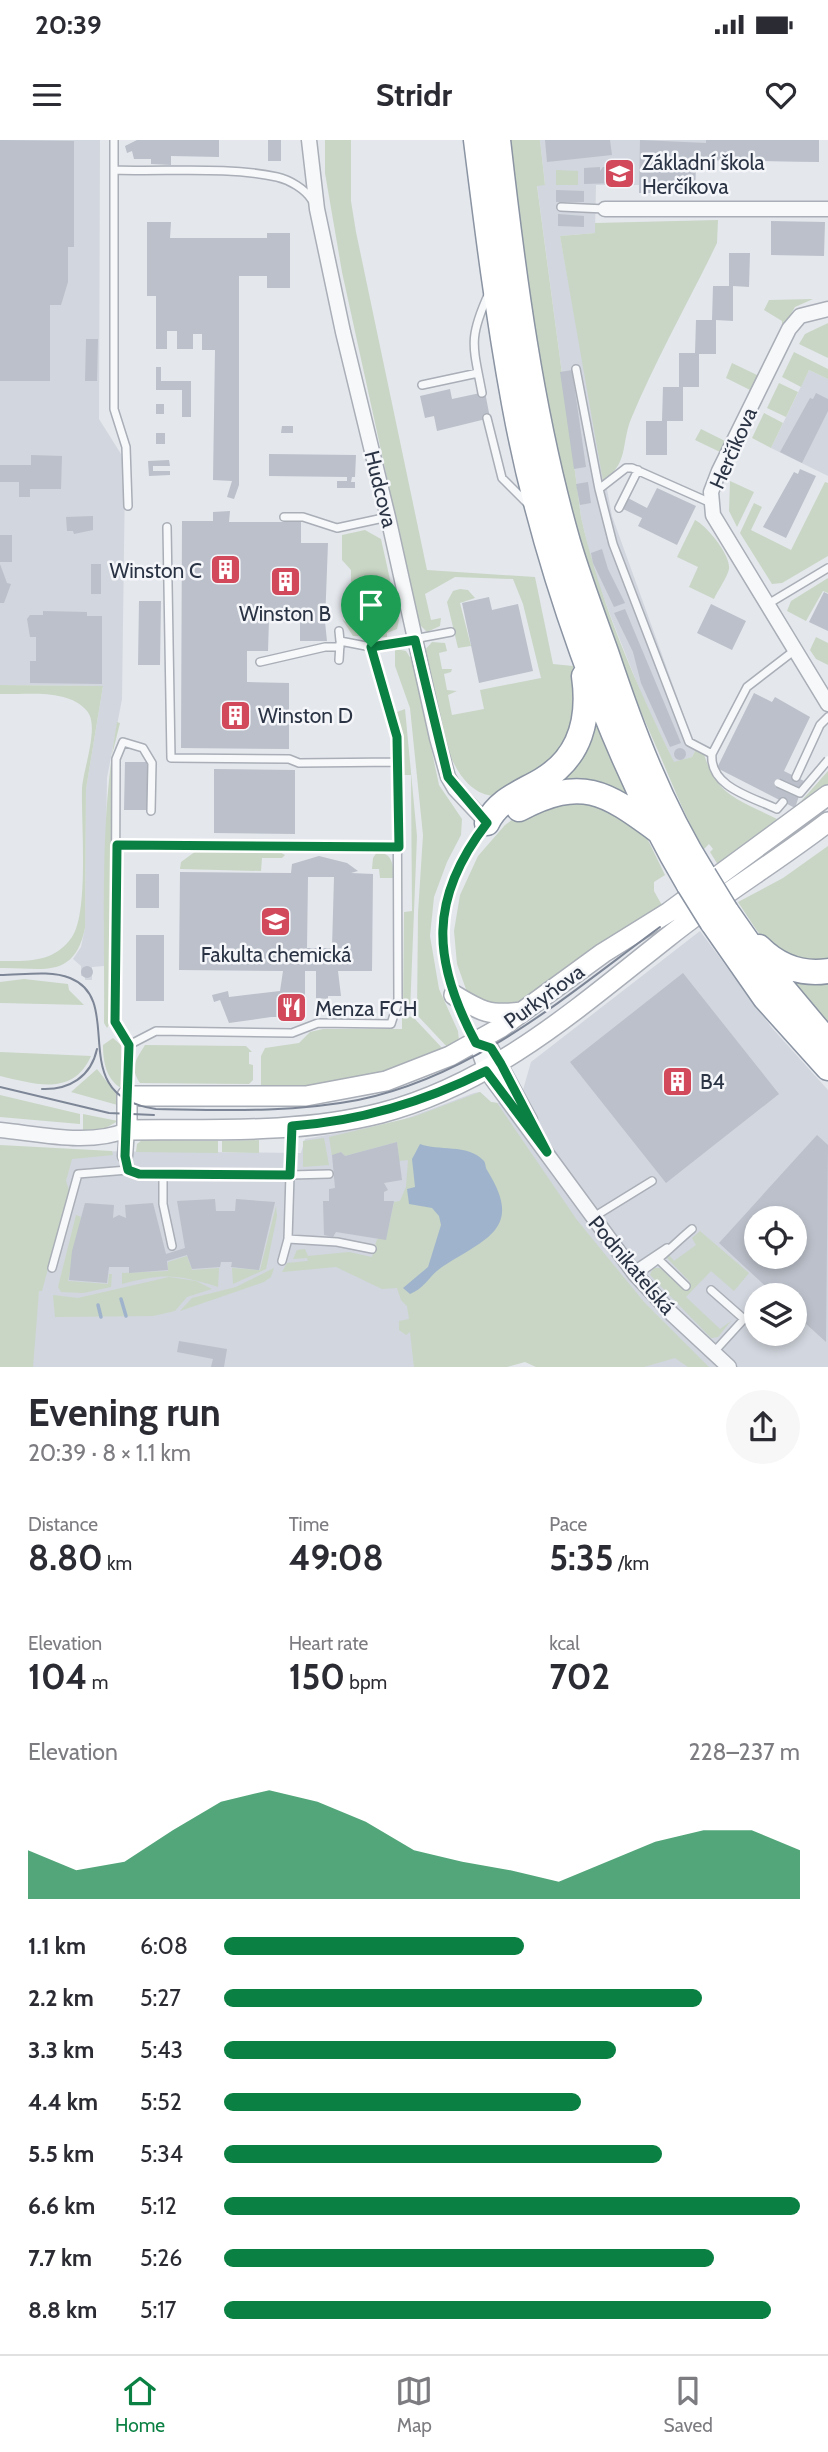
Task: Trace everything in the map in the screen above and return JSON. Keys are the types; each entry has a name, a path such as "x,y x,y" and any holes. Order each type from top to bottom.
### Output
{"highway":[{"path":"476,140 514,404 540,514 578,637 634,778 659,831 722,916 828,1042"},
{"path":"498,140 516,280 537,401 568,542 638,744 697,880"},
{"path":"487,823 493,810 555,771 580,737 587,705 578,637"},
{"path":"487,823 505,818 545,796 570,791 594,792 614,799 659,831"},
{"path":"722,916 783,965 803,972 828,971"},
{"path":"722,916 765,998 828,1068"}],"street":[{"name":"Hudcova","path":"309,140 317,209 343,332 448,777 487,823"},
{"path":"605,209 828,209"},
{"name":"Herčíkova","path":"828,309 800,316 789,330 719,471 711,503 713,515 828,704"},
{"name":"Purkyňova","path":"127,1096 268,1097 335,1092 418,1070 488,1059 523,1012 603,953 669,912 828,795"},
{"name":"Purkyňova","path":"0,1130 95,1137 113,1136 127,1130 292,1126 361,1117 402,1107 488,1059 614,981 669,936 828,822"},
{"path":"454,995 484,1013 495,1015 523,1012"},
{"name":"Podnikatelská","path":"488,1059 592,1218 635,1274 729,1367"},
{"path":"127,1096 127,1163"}],"lane":[{"path":"114,140 114,409 125,447 128,506"},
{"path":"115,170 248,173 278,177 308,194 317,209"},
{"path":"561,207 605,209"},
{"path":"482,393 474,327 495,280"},
{"path":"576,369 599,489 613,544 689,743 712,754"},
{"path":"422,385 478,373"},
{"path":"487,418 502,478 508,488 540,514"},
{"path":"599,489 626,468 638,470 711,503"},
{"path":"619,508 638,470"},
{"path":"284,517 303,517 337,528 388,517"},
{"path":"167,527 171,758 398,762"},
{"path":"768,604 828,568"},
{"path":"338,631 339,660"},
{"path":"260,662 340,644 371,647 450,632"},
{"path":"129,1045 156,1031 292,1033 318,1023 391,1024 398,1002 398,762 395,726 371,647"},
{"path":"783,802 777,809 721,782 711,764 712,754 747,687 796,650"},
{"path":"796,777 820,725 828,717"},
{"path":"127,1096 129,1045 115,1022 116,759 123,742 143,748 152,763 151,811"},
{"path":"778,783 800,793 828,760"},
{"path":"603,953 660,927 828,804"},
{"path":"614,981 656,938 828,812"},
{"path":"487,823 461,860 443,914 444,962 454,995 488,1059"},
{"path":"117,845 399,847"},
{"path":"282,1261 288,1239 292,1126"},
{"path":"52,1268 78,1174 127,1163 163,1174 329,1174"},
{"path":"163,1174 163,1204 172,1247"},
{"path":"592,1218 652,1181"},
{"path":"156,1211 163,1204"},
{"path":"635,1274 640,1266 692,1229"},
{"path":"288,1239 337,1242 372,1250"},
{"path":"635,1274 645,1271 667,1248"},
{"path":"658,1259 686,1286"},
{"path":"711,1290 744,1319 713,1353"}],"shaded area":[{"path":"0,140 100,140 99,419 121,454 125,476 122,699 107,778 104,966 92,967 92,980 85,980 85,976 81,976 81,966 73,959 81,947 85,928 86,789 103,686 0,685"},
{"path":"540,140 819,140 819,162 696,160 695,193 639,193 639,185 596,185 595,233 560,236 612,516 696,749 692,757 674,763 643,698 614,625 593,569 581,517 537,185 545,184"},
{"path":"809,370 828,379 828,476 771,448"},
{"path":"700,931 772,1028 828,1090 828,1367 553,1367 546,1343 448,1367 31,1367 39,1289 66,1181 70,1151 301,1153 305,1139 394,1123 474,1093 480,1092 491,1102 498,1103 523,1090 531,1062"}],"green space":[{"path":"325,140 351,140 351,201 356,232 427,570 535,577 553,664 573,666 579,684 567,750 495,796 477,791 463,778 452,760 443,738 424,651 432,642 445,643 447,651 439,653 442,669 452,669 444,674 447,690 457,691 448,695 452,715 484,709 480,690 541,678 523,604 513,579 455,577 425,594 431,620 441,618 440,626 427,632 419,624 342,272 325,173"},
{"path":"509,140 540,140 545,185 537,186 581,517 598,581 620,642 674,762 692,757 696,749 704,754 716,780 732,796 777,819 795,808 828,771 828,790 720,868 710,852 713,849 709,844 704,849 684,811 638,705 594,586 570,505 536,353"},
{"path":"556,170 578,171 578,185 556,185"},
{"path":"718,220 717,243 631,419 621,460 603,481 560,236 595,233 595,223"},
{"path":"813,299 795,307 782,329 782,321 764,310 769,300"},
{"path":"828,323 828,358 799,344 805,334"},
{"path":"794,352 828,369 828,379 809,370 801,387 782,377"},
{"path":"732,363 757,375 765,365 748,401 750,390 726,378"},
{"path":"779,383 798,392 786,417 767,408"},
{"path":"764,413 783,423 771,448 752,438"},
{"path":"701,429 725,441 733,432 717,464 720,452 695,440"},
{"path":"730,481 754,492 737,527 729,511"},
{"path":"825,482 828,483 828,556 782,583 772,584 740,533 754,503 762,507 751,530 791,550"},
{"path":"695,520 717,541 729,563 728,573 714,599 689,587 698,567 677,557"},
{"path":"365,530 381,539 399,620 397,629 387,633 387,637 353,636 342,619 351,626 351,570 342,560 342,535"},
{"path":"828,578 828,593 823,591 806,621 787,611 791,601"},
{"path":"468,590 475,598 460,603 471,646 458,648 447,602 453,591"},
{"path":"816,637 828,643 828,665 816,659 810,650"},
{"path":"395,649 406,651 413,662 439,785 462,819 461,835 434,897 430,936 439,989 458,1031 459,1041 449,1049 417,1015 418,913 423,835 410,708 395,666"},
{"path":"0,685 103,686 86,789 85,928 80,945 73,956 54,968 0,968 0,961 49,956 65,945 77,925 81,908 83,866 82,789 91,737 91,718 79,704 69,699 46,694 0,694"},
{"path":"405,709 417,836 410,1012 403,1012 404,912 412,911 411,775 404,775 403,735 397,712"},
{"path":"592,711 633,804 605,790 516,800"},
{"path":"117,722 120,723 112,755 111,1021 107,1028 104,1023 105,835 111,760"},
{"path":"585,795 646,836 665,875 654,882 654,891 664,909 518,1006 477,1002 467,992 457,964 454,931 460,895 478,856 505,825 519,815"},
{"path":"828,846 828,965 795,962 772,948 738,902 783,878"},
{"path":"196,851 280,852 285,855 282,858 262,858 261,871 180,869 181,862"},
{"path":"377,852 389,857 394,878 380,878 379,869 372,869 373,858"},
{"path":"787,974 828,977 828,1026"},
{"path":"24,979 68,984 69,990 84,1005 0,1003 0,982"},
{"path":"402,1016 413,1017 444,1050 403,1072 261,1094 261,1056 265,1048 299,1043 310,1032 323,1029 402,1029"},
{"path":"113,1038 121,1045 121,1088 109,1075 104,1057 103,1045"},
{"path":"145,1045 246,1046 252,1052 249,1052 249,1064 253,1065 253,1080 249,1084 140,1083 134,1067"},
{"path":"0,1052 91,1056 74,1078 64,1082 39,1084 0,1076"},
{"path":"97,1069 121,1100 121,1106 71,1092"},
{"path":"480,1092 491,1102 497,1103 577,1220 644,1302 709,1367 688,1367 675,1358 644,1367 536,1367 525,1362 507,1367 414,1367 410,1332 406,1335 399,1330 399,1321 409,1319 407,1306 401,1300 397,1288 382,1289 336,1267 282,1272 287,1263 308,1261 307,1258 293,1259 297,1250 305,1249 308,1256 349,1252 372,1257 377,1239 386,1239 394,1202 400,1201 406,1187 408,1160 399,1161 397,1142 345,1156 341,1152 332,1156 329,1137 413,1117"},
{"path":"0,1095 80,1114 80,1124 0,1117"},
{"path":"83,1114 118,1121 102,1130 83,1131"},
{"path":"324,1138 329,1165 303,1167 303,1141"},
{"path":"142,1140 218,1141 218,1153 136,1152 137,1144"},
{"path":"259,1140 259,1153 222,1152 222,1141"},
{"path":"0,1145 112,1151 113,1155 72,1159 66,1181 69,1190 42,1291 39,1291 33,1367 0,1367"},
{"path":"276,1206 277,1216 266,1269 233,1284 232,1268 260,1270"},
{"path":"76,1215 81,1217 68,1281 108,1284 109,1274 112,1274 111,1287 83,1293 61,1292 58,1287"},
{"path":"700,1231 749,1273 734,1291 711,1271 686,1297 720,1329 731,1321 718,1337 711,1338 650,1275 653,1268 660,1268 684,1290 690,1282 667,1258 669,1255 674,1261 696,1245 692,1238"},
{"path":"187,1256 192,1270 219,1268 218,1287 170,1276 122,1284 122,1273 168,1271 168,1262"},
{"path":"274,1268 271,1277 264,1282 180,1311 192,1298 236,1287"},
{"path":"169,1277 196,1281 212,1289 187,1297 175,1311 153,1316 55,1317 53,1295 78,1298"}],"water":[{"path":"420,1144 477,1155 485,1162 502,1206 501,1219 486,1239 442,1267 410,1294 403,1288 428,1267 441,1225 439,1216 432,1208 409,1204 407,1189 415,1187 412,1159"}],"building":[{"path":"0,140 74,141 74,247 68,247 68,282 61,305 50,305 50,381 0,381"},
{"path":"137,140 219,140 219,157 171,156 171,165 151,164 151,159 134,159 132,151 127,153 125,146"},
{"path":"268,140 281,140 281,161 268,161"},
{"path":"545,140 610,140 612,155 547,162"},
{"path":"640,140 706,143 706,140 819,140 819,162 696,160 695,193 639,193"},
{"path":"619,166 619,183 584,184 584,168 600,167 600,171 603,167"},
{"path":"556,190 584,191 584,202 556,202"},
{"path":"558,214 584,216 584,227 558,226"},
{"path":"771,221 825,222 824,256 771,255"},
{"path":"147,222 171,222 170,238 267,238 267,233 290,233 290,288 267,288 267,276 239,276 239,485 234,499 227,497 232,481 213,480 215,350 202,350 202,334 193,334 193,349 177,349 177,331 167,331 167,349 156,349 156,296 147,296"},
{"path":"729,253 750,253 749,287 733,286 733,321 716,320 716,354 699,354 699,387 683,387 683,421 667,421 667,455 646,455 646,421 662,421 663,387 679,387 679,353 695,353 696,320 712,320 713,286 729,286"},
{"path":"86,339 98,339 97,381 85,381"},
{"path":"156,367 161,367 161,381 191,381 191,417 182,417 182,390 156,390"},
{"path":"572,370 586,467 574,469 560,372"},
{"path":"450,389 452,399 485,392 490,418 437,431 434,416 425,418 420,396"},
{"path":"816,393 828,399 828,411 802,463 780,452 810,398 813,399"},
{"path":"156,404 164,404 164,414 156,414"},
{"path":"282,426 293,426 293,433 281,433"},
{"path":"156,433 165,433 165,444 156,444"},
{"path":"269,454 356,455 355,477 352,477 351,482 355,482 355,488 337,488 337,481 347,481 347,477 269,476"},
{"path":"31,455 62,456 61,489 30,489 30,497 19,497 19,482 0,482 0,465 31,465"},
{"path":"169,460 170,466 153,466 153,471 170,471 170,475 149,476 148,461"},
{"path":"800,469 816,476 786,538 763,527 794,472 798,474"},
{"path":"588,482 591,503 580,505 576,484"},
{"path":"657,488 696,506 677,545 638,526 642,518 621,508 626,497 647,508"},
{"path":"230,511 229,522 301,522 301,543 328,543 325,622 327,641 300,641 300,619 269,619 268,651 247,651 247,682 289,683 289,749 181,748 182,521 213,521 213,512"},
{"path":"93,516 93,530 74,534 73,531 67,531 66,517"},
{"path":"0,535 12,535 12,562 0,562"},
{"path":"602,549 608,569 625,603 614,607 593,563 591,553"},
{"path":"0,564 7,583 11,584 4,603 0,603"},
{"path":"91,564 101,564 101,594 91,594"},
{"path":"824,592 828,594 828,631 809,622"},
{"path":"489,597 492,610 518,604 533,671 479,683 462,603"},
{"path":"139,601 161,601 160,665 138,665"},
{"path":"711,604 746,621 732,650 697,633"},
{"path":"625,609 681,743 670,747 641,683 633,652 614,613"},
{"path":"43,611 87,612 87,616 102,616 102,684 30,683 30,661 36,661 36,637 30,637 27,619 30,615 43,615"},
{"path":"754,693 772,702 775,697 810,717 784,771 804,781 795,808 717,768"},
{"path":"680,748 686,754 680,760 674,754"},
{"path":"125,762 147,762 147,810 124,810"},
{"path":"214,769 295,770 295,834 214,833"},
{"name":"Fakulta chemická","path":"319,856 347,863 358,871 351,873 373,874 372,971 338,971 341,996 328,996 328,999 316,998 316,971 305,971 305,1017 271,1017 229,1023 220,1000 214,1002 212,995 228,991 229,997 280,991 283,971 179,970 180,872 291,873 292,864","holes":["308,877 334,877 332,948 307,948"]},
{"path":"136,874 159,874 159,908 136,908"},
{"path":"136,935 164,935 164,1001 136,1001"},
{"path":"87,966 93,972 87,978 81,972"},
{"name":"B4","path":"683,973 779,1094 666,1183 570,1062"},
{"path":"817,1135 828,1145 826,1342 807,1325 807,1283 762,1283 747,1269 807,1269 807,1206 753,1206"},
{"path":"397,1142 402,1180 384,1183 388,1190 384,1192 384,1201 394,1201 386,1240 336,1232 333,1237 324,1235 323,1201 329,1201 329,1189 335,1188 332,1155 341,1152 345,1156"},
{"path":"215,1199 216,1211 235,1211 236,1199 275,1202 259,1270 231,1267 232,1262 221,1262 220,1267 192,1269 187,1255 167,1261 168,1270 129,1273 129,1267 109,1267 107,1283 69,1280 72,1251 85,1203 114,1205 113,1218 119,1215 126,1218 125,1205 153,1203 166,1254 185,1248 177,1201"},
{"path":"744,1215 744,1266 719,1243"},
{"path":"179,1341 227,1349 224,1367 211,1367 213,1359 177,1352"}],"waterway":[{"path":"121,1299 126,1316"},
{"path":"98,1305 101,1317"}],"tram line":[{"path":"0,975 62,976 70,978 86,990 95,1006 103,1068 111,1086 128,1101 156,1109 257,1110 308,1107 358,1100 401,1089 441,1073 518,1030 660,927"},
{"path":"42,1089 61,1087 77,1080 90,1067 97,1049"},
{"path":"0,1087 109,1113 154,1115"}],"place":[{"name":"Základní škola Herčíkova","path":"619,174"},
{"name":"Winston C","path":"225,570"},
{"name":"Winston B","path":"285,581"},
{"name":"Winston D","path":"235,715"},
{"name":"Fakulta chemická","path":"276,922"},
{"name":"Menza FCH","path":"292,1008"},
{"name":"B4","path":"677,1081"}],"route":[{"path":"415,640 448,777 455,789 487,823 468,847 447,895 443,914 444,962 454,995 474,1040 491,1048 547,1152 486,1071 423,1099 381,1113 292,1126 290,1175 132,1173 128,1170 125,1156 129,1045 115,1022 117,845 399,847 397,737 371,647 415,640"}]}
